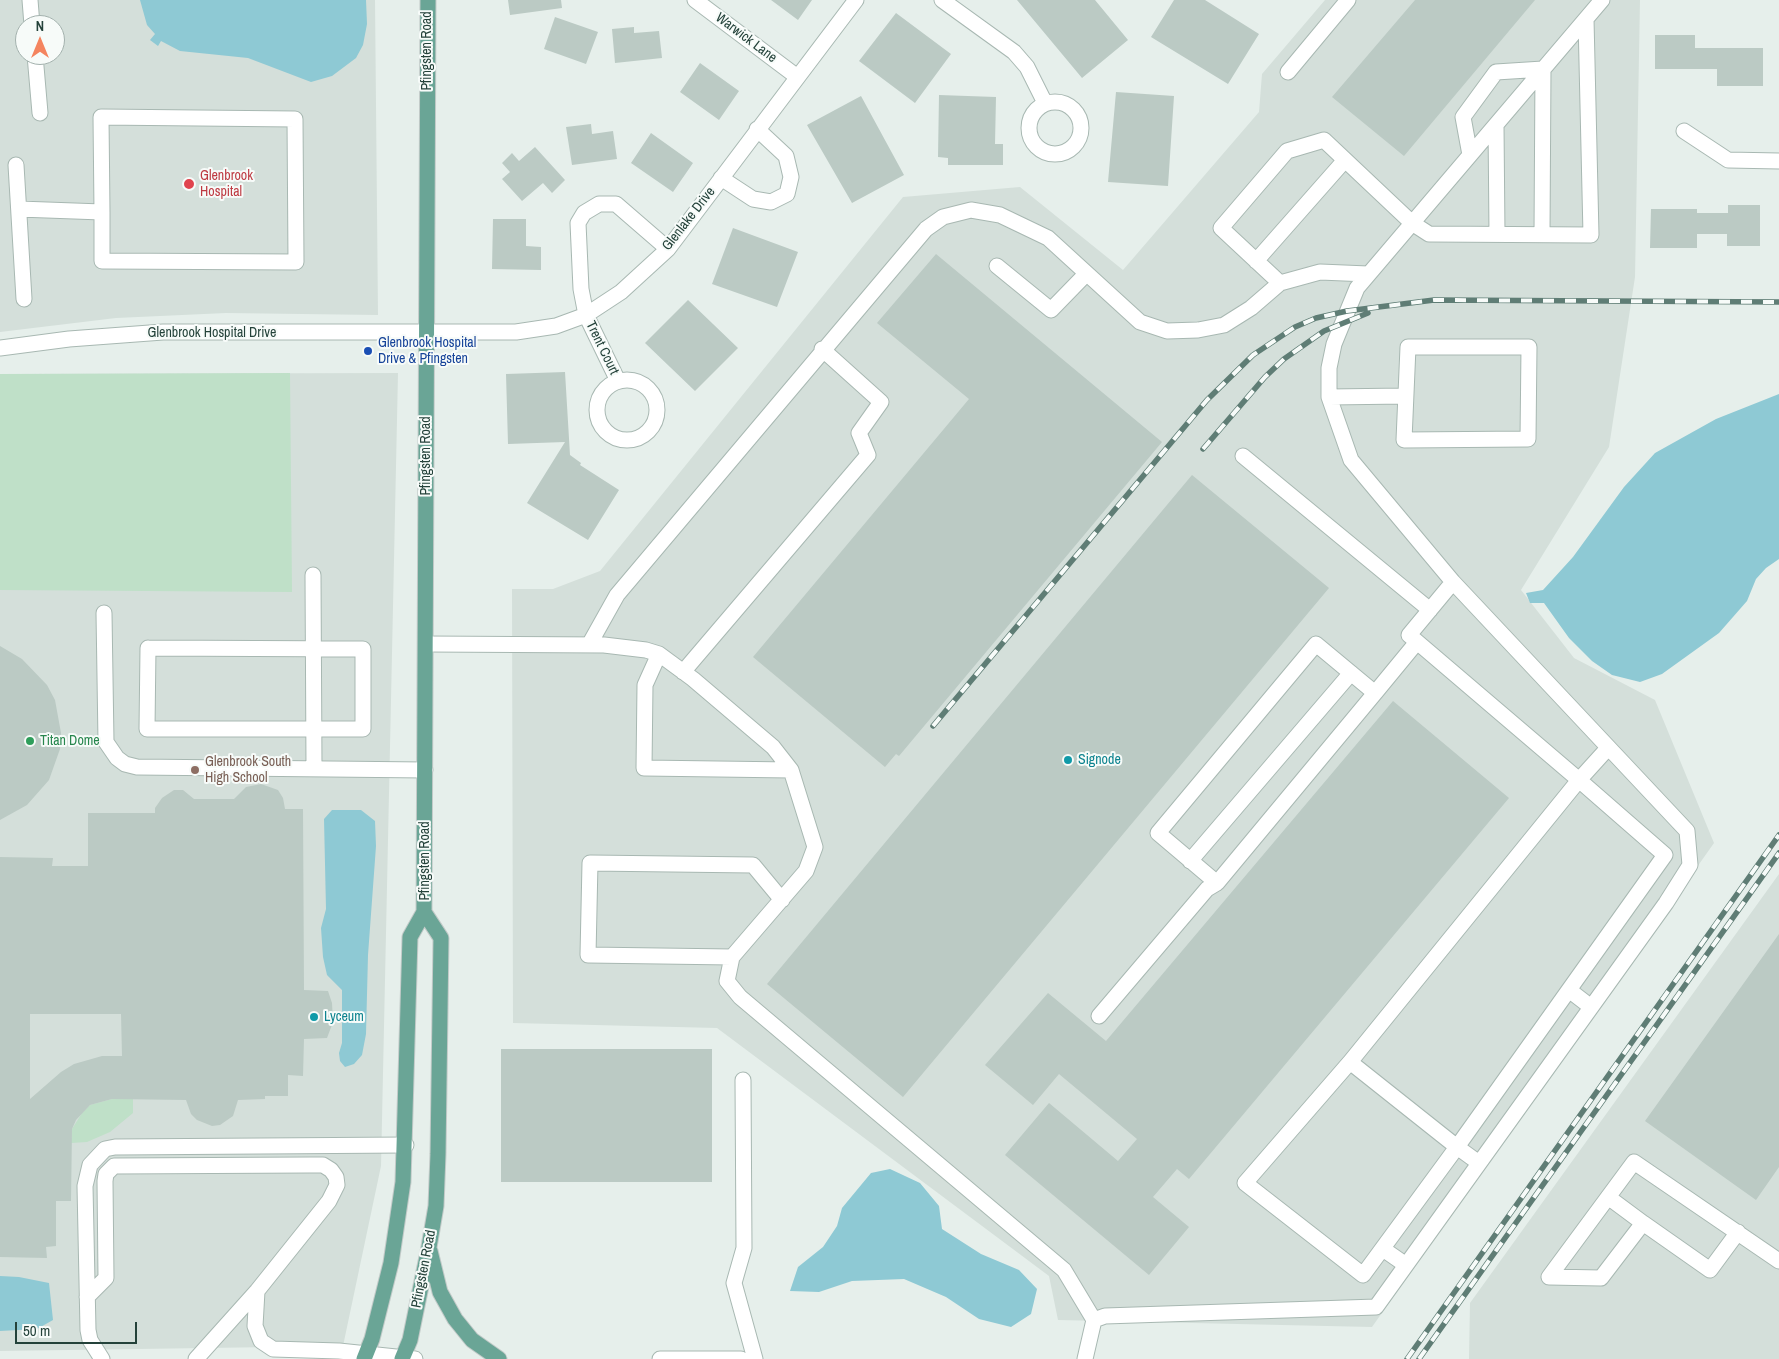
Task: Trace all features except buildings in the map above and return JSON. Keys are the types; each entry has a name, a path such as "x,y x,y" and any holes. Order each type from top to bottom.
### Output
{"main road":[{"name":"Pfingsten Road","path":"365,1356 391,1263 403,1182 406,1145 410,937 424,912 426,644 425,334 428,0"},
{"name":"Pfingsten Road","path":"407,1359 436,1206 438,1154 441,938 424,912"},
{"path":"429,1247 440,1292 455,1318 472,1340 499,1359"}],"street":[{"path":"30,0 31,15"},
{"name":"Warwick Lane","path":"695,0 796,76"},
{"name":"Glenlake Drive","path":"425,334 516,332 556,326 586,315 621,292 668,249 796,76 856,0"},
{"path":"942,0 1014,52 1027,67 1045,103"},
{"path":"1288,72 1348,0"},
{"path":"1094,1320 1105,1316 1376,1307 1666,903 1690,864 1687,831 1453,582 1351,460 1329,397 1329,368 1334,344 1357,288 1602,0"},
{"path":"1280,283 1221,228 1287,151 1324,140 1412,223 1428,234 1591,235 1586,19"},
{"path":"36,65 40,113"},
{"path":"1470,155 1463,117 1496,72 1543,69"},
{"path":"1542,234 1543,69"},
{"path":"101,117 295,119 296,262 102,262 102,212 101,117"},
{"path":"1496,125 1497,234"},
{"path":"721,178 753,198 771,202 787,194 791,177 786,156 757,129"},
{"path":"1684,131 1728,160 1779,161"},
{"path":"1256,261 1345,160"},
{"path":"16,165 24,299"},
{"name":"Trent Court","path":"618,381 586,315 581,289 578,223 584,213 599,204 616,204 668,249"},
{"path":"19,209 102,212"},
{"path":"589,645 617,595 822,349 926,229 944,217 971,210 1000,215 1048,238 1140,322 1167,332 1198,330 1224,325 1251,308 1280,283 1320,272 1368,274"},
{"path":"997,266 1052,310 1086,274"},
{"name":"Glenbrook Hospital Drive","path":"0,348 68,339 163,332 425,334"},
{"path":"1408,346 1529,347 1528,439 1404,440 1405,396 1408,346"},
{"path":"683,672 868,454 859,434 881,402 822,349"},
{"name":"Trent Court","path":"629,380 639,382 654,396 658,406 654,426 647,434 638,439 618,439 610,435 598,420 597,410 603,392 618,381 629,380"},
{"path":"1329,397 1405,396"},
{"path":"1243,456 1430,610"},
{"path":"313,575 314,767"},
{"path":"1453,582 1409,635 1579,780 1665,855 1457,1147 1363,1275 1245,1183 1350,1062 1579,780 1608,748"},
{"path":"104,613 106,742 117,758 125,764 137,767 314,767 425,770"},
{"path":"1099,1016 1208,889 1217,883 1417,642"},
{"path":"426,644 589,645 646,650 659,654 683,672 772,748 791,770 815,847 806,871 732,957 727,981 740,997 1064,1270 1094,1320 1085,1359"},
{"path":"1217,883 1158,832 1316,644 1375,693"},
{"path":"148,648 314,649 363,649 363,729 147,729 148,648"},
{"path":"659,654 645,685 644,768 791,770"},
{"path":"1190,861 1351,673"},
{"path":"732,957 588,954 590,863 753,865 782,900"},
{"path":"1569,990 1591,1007"},
{"path":"1350,1062 1479,1164"},
{"path":"743,1080 744,1248 734,1283 755,1359"},
{"path":"102,1359 90,1340 85,1186 90,1164 105,1149 115,1147 406,1145"},
{"path":"1643,1223 1601,1278 1549,1277 1634,1162 1779,1260"},
{"path":"88,1297 106,1278 105,1181 106,1174 114,1166 322,1165 331,1170 336,1177 335,1193 257,1291 196,1359"},
{"path":"1608,1197 1710,1270 1738,1232"},
{"path":"1383,1248 1406,1265"},
{"path":"257,1291 255,1326 261,1341 274,1350 340,1350 365,1356 407,1359"},
{"path":"660,1359 741,1359"}],"shaded area":[{"name":"Glenbrook Hospital","path":"0,0 375,0 378,315 226,313 116,318 0,332"},
{"path":"1325,0 1640,0 1635,277 1609,447 1521,590 1574,658 1655,700 1714,843 1372,1327 1058,1320 1049,1276 717,1028 513,1023 512,589 553,589 600,571 903,197 1020,187 1123,270 1259,112 1262,74"},
{"name":"Glenbrook South High School","path":"398,373 381,1166 343,1346 0,1351 0,374"},
{"path":"1779,874 1779,1359 1469,1359 1470,1303"}],"green space":[{"path":"290,373 292,592 0,590 0,374"},
{"path":"112,1099 133,1099 133,1113 110,1132 87,1142 71,1143 72,1129 82,1113 90,1105"}],"water":[{"path":"140,0 366,0 367,24 363,45 356,58 332,76 311,82 248,58 180,51 161,41 158,46 150,40 155,34 147,25"},
{"path":"1779,394 1779,559 1766,568 1756,579 1747,601 1719,633 1662,674 1640,682 1612,675 1592,661 1569,638 1544,603 1530,603 1526,593 1543,590 1573,557 1624,487 1655,453 1716,419"},
{"path":"332,810 361,810 375,821 376,846 368,955 366,1034 362,1055 354,1064 345,1067 340,1061 339,1053 342,1043 342,990 327,975 323,957 321,928 326,909 324,819"},
{"path":"890,1169 920,1183 939,1206 942,1229 981,1254 1019,1270 1037,1289 1031,1314 1011,1327 979,1319 946,1297 904,1279 852,1281 819,1292 790,1291 798,1267 823,1247 837,1226 842,1208 871,1173"},
{"path":"0,1276 19,1277 49,1283 53,1320 37,1329 0,1331"}],"railway":[{"path":"933,726 1207,400 1253,355 1295,327 1316,318 1347,311 1434,300 1779,302"},
{"path":"1203,449 1265,377 1284,359 1324,331 1368,313"},
{"path":"1407,1359 1779,835"},
{"path":"1419,1359 1779,853"}],"place":[{"name":"Glenbrook Hospital","path":"189,184"},
{"name":"Glenbrook Hospital Drive & Pfingsten","path":"368,351"},
{"name":"Titan Dome","path":"30,741"},
{"name":"Signode","path":"1068,760"},
{"name":"Glenbrook South High School","path":"195,770"},
{"name":"Lyceum","path":"314,1017"}]}
